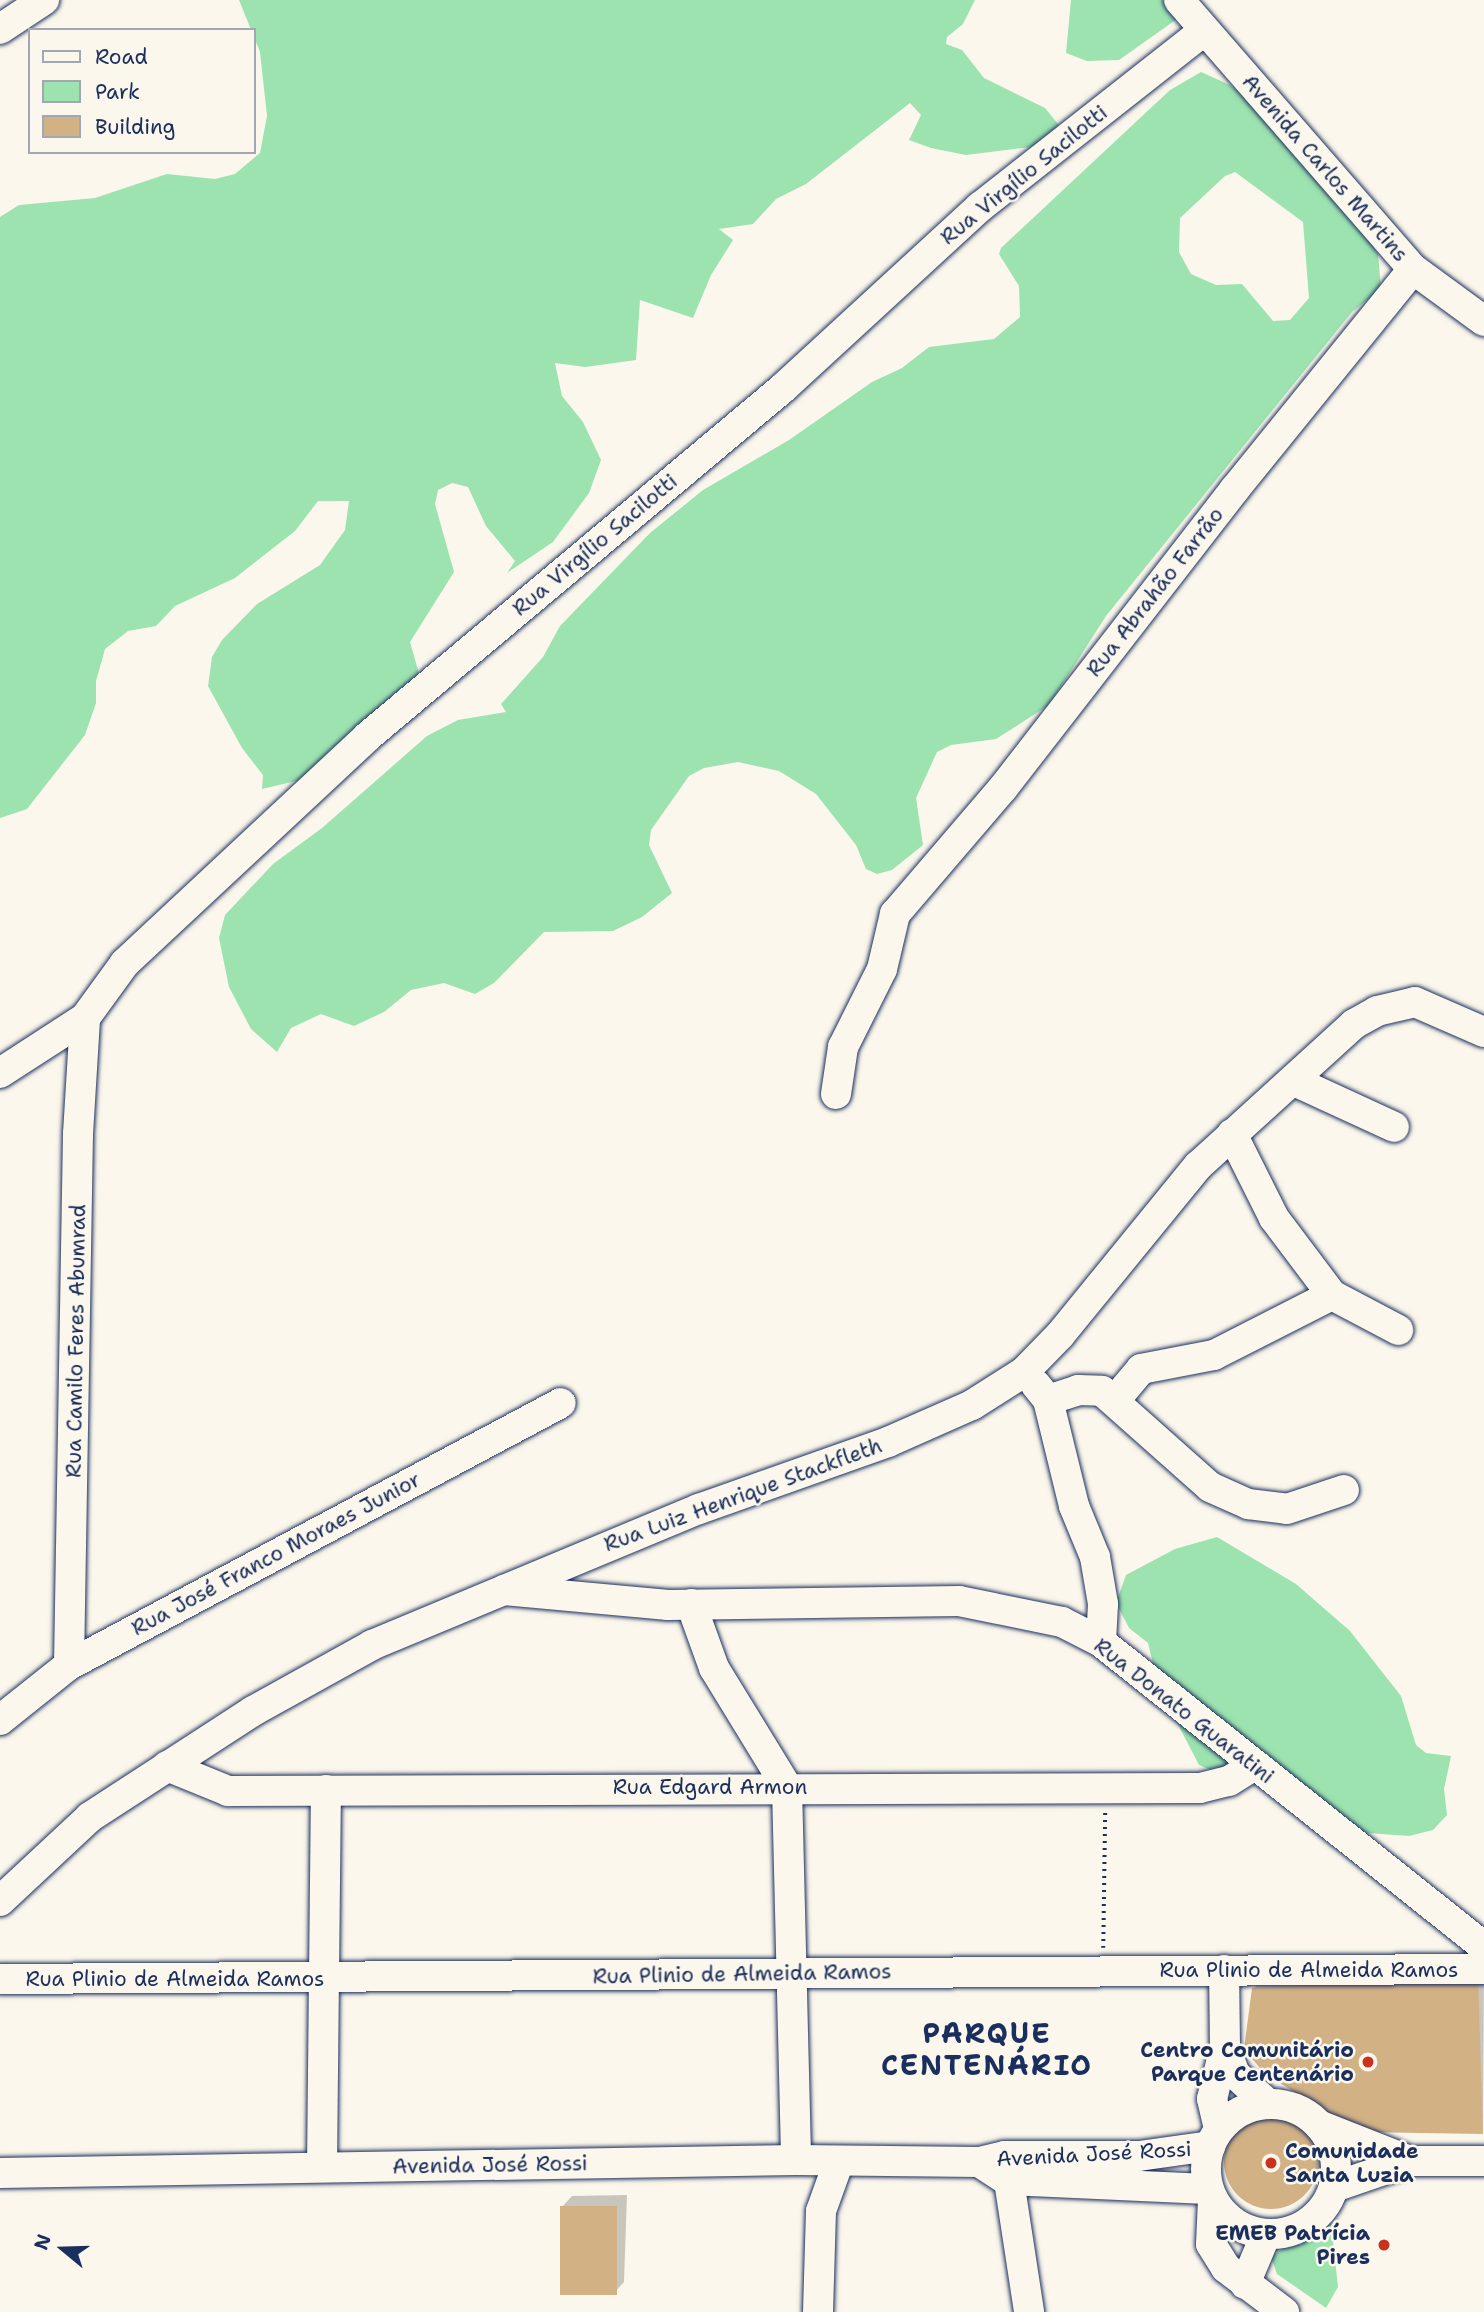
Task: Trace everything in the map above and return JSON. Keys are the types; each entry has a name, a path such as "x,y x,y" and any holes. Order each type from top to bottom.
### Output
{"street":[{"path":"0,29 44,0"},
{"name":"Avenida Carlos Martins","path":"1179,0 1413,269 1484,321"},
{"name":"Rua Virgílio Sacilotti","path":"0,1073 85,1018 125,962 367,737 783,388 980,208 1204,31"},
{"name":"Rua Abrahão Farrão","path":"836,1094 843,1047 882,969 895,914 1003,788 1235,489 1413,269"},
{"name":"Rua Luiz Henrique Stackfleth","path":"0,1901 90,1817 253,1711 372,1645 699,1509 888,1442 972,1405 1024,1372 1059,1335 1169,1197 1232,1134 1294,1081 1354,1024 1377,1011 1415,1002 1484,1032"},
{"name":"Rua Camilo Feres Abumrad","path":"69,1665 78,1134 85,1018"},
{"path":"1294,1081 1395,1127"},
{"path":"1232,1134 1274,1218 1332,1294 1398,1330"},
{"path":"1116,1399 1133,1376 1150,1365 1213,1355 1332,1294"},
{"path":"1024,1372 1048,1400 1074,1506 1095,1557 1103,1604 1101,1642"},
{"path":"1048,1400 1090,1390 1116,1399 1210,1487 1248,1504 1287,1509 1343,1490"},
{"name":"Rua José Franco Moraes Junior","path":"0,1720 69,1665 561,1403"},
{"name":"Rua Donato Guaratini","path":"500,1590 691,1604 959,1601 1062,1622 1101,1642 1253,1766 1484,1947"},
{"path":"691,1604 714,1668 787,1787 796,2160"},
{"name":"Rua Edgard Armon","path":"167,1766 228,1791 787,1787 1200,1788 1228,1781 1253,1766"},
{"path":"322,2168 326,1790"},
{"name":"Rua Plinio de Almeida Ramos","path":"0,1979 324,1979 1484,1969"},
{"path":"1224,1970 1225,2047 1212,2099 1214,2138 1206,2167 1211,2194 1211,2244 1226,2268 1284,2312"},
{"path":"1225,2047 1234,2074 1267,2103"},
{"path":"1214,2138 1249,2107 1267,2103 1297,2109 1321,2126 1410,2161"},
{"path":"1211,2194 1235,2223 1266,2234 1288,2232 1308,2223 1324,2207 1334,2187 1337,2166 1321,2126"},
{"name":"Avenida José Rossi","path":"997,2166 1139,2156 1214,2138"},
{"name":"Avenida José Rossi","path":"0,2173 796,2160 997,2166 1211,2194"},
{"path":"818,2312 821,2211 839,2161"},
{"path":"1334,2187 1410,2161 1484,2161"},
{"path":"997,2166 1029,2312"},
{"path":"1244,2284 1266,2234"}],"path":[{"path":"1103,1971 1106,1788"}],"green space":[{"path":"239,0 975,0 963,24 947,37 946,44 962,50 984,78 1045,108 1067,135 1031,147 966,155 931,148 909,140 921,115 910,103 806,184 776,199 753,224 719,229 733,240 711,275 693,318 640,300 636,360 585,367 555,363 562,396 583,422 601,460 589,493 553,542 507,573 515,561 486,526 468,487 452,483 438,490 435,504 454,572 410,642 422,684 313,777 262,789 263,775 242,748 208,686 212,657 222,640 257,604 320,565 345,530 349,501 318,501 295,531 235,578 175,606 156,626 128,631 105,649 96,681 96,703 85,735 27,809 0,818 0,217 19,205 95,198 167,174 215,179 235,174 260,153 267,116 256,28 250,28"},
{"path":"1071,0 1173,0 1177,19 1119,60 1087,61 1066,53"},
{"path":"1201,72 1230,85 1262,110 1350,208 1378,254 1381,289 1352,312 1106,616 1049,705 996,739 951,745 937,752 916,798 923,845 892,870 877,874 866,869 856,845 816,794 779,771 738,762 704,768 689,776 651,830 649,845 672,893 642,917 613,931 544,932 494,983 475,994 444,983 411,990 384,1012 354,1026 321,1014 291,1028 277,1052 251,1029 229,987 219,938 225,915 273,864 322,828 427,736 458,720 506,712 501,704 543,657 560,626 650,533 703,490 789,440 872,382 902,368 929,347 994,339 1020,317 1019,286 999,254 1001,248 1170,90","holes":["1235,172 1303,222 1309,298 1290,320 1273,321 1242,284 1216,285 1191,274 1179,252 1180,218 1225,176"]},
{"path":"1217,1537 1296,1584 1350,1631 1401,1696 1416,1745 1426,1753 1451,1756 1444,1789 1447,1815 1433,1830 1409,1836 1368,1833 1325,1817 1251,1766 1213,1771 1199,1765 1159,1688 1148,1643 1129,1628 1116,1603 1126,1575 1175,1549"},
{"path":"1330,2215 1338,2287 1326,2308 1277,2274 1271,2257"}],"building":[{"name":"Centro Comunitário Parque Centenário","path":"1478,1977 1483,2134 1360,2132 1265,2074 1244,2049 1252,1988"},
{"name":"Comunidade Santa Luzia","path":"1271,2115 1289,2119 1304,2129 1314,2144 1318,2162 1314,2180 1304,2195 1289,2205 1271,2209 1253,2205 1238,2195 1228,2180 1224,2162 1228,2144 1238,2129 1253,2119"},
{"path":"560,2206 617,2206 617,2295 560,2295"}],"place":[{"name":"Centro Comunitário Parque Centenário","path":"1368,2062"},
{"name":"Comunidade Santa Luzia","path":"1271,2163"},
{"name":"EMEB Patrícia Pires","path":"1384,2245"}],"district":[{"name":"PARQUE CENTENÁRIO","path":"987,2049"}]}
